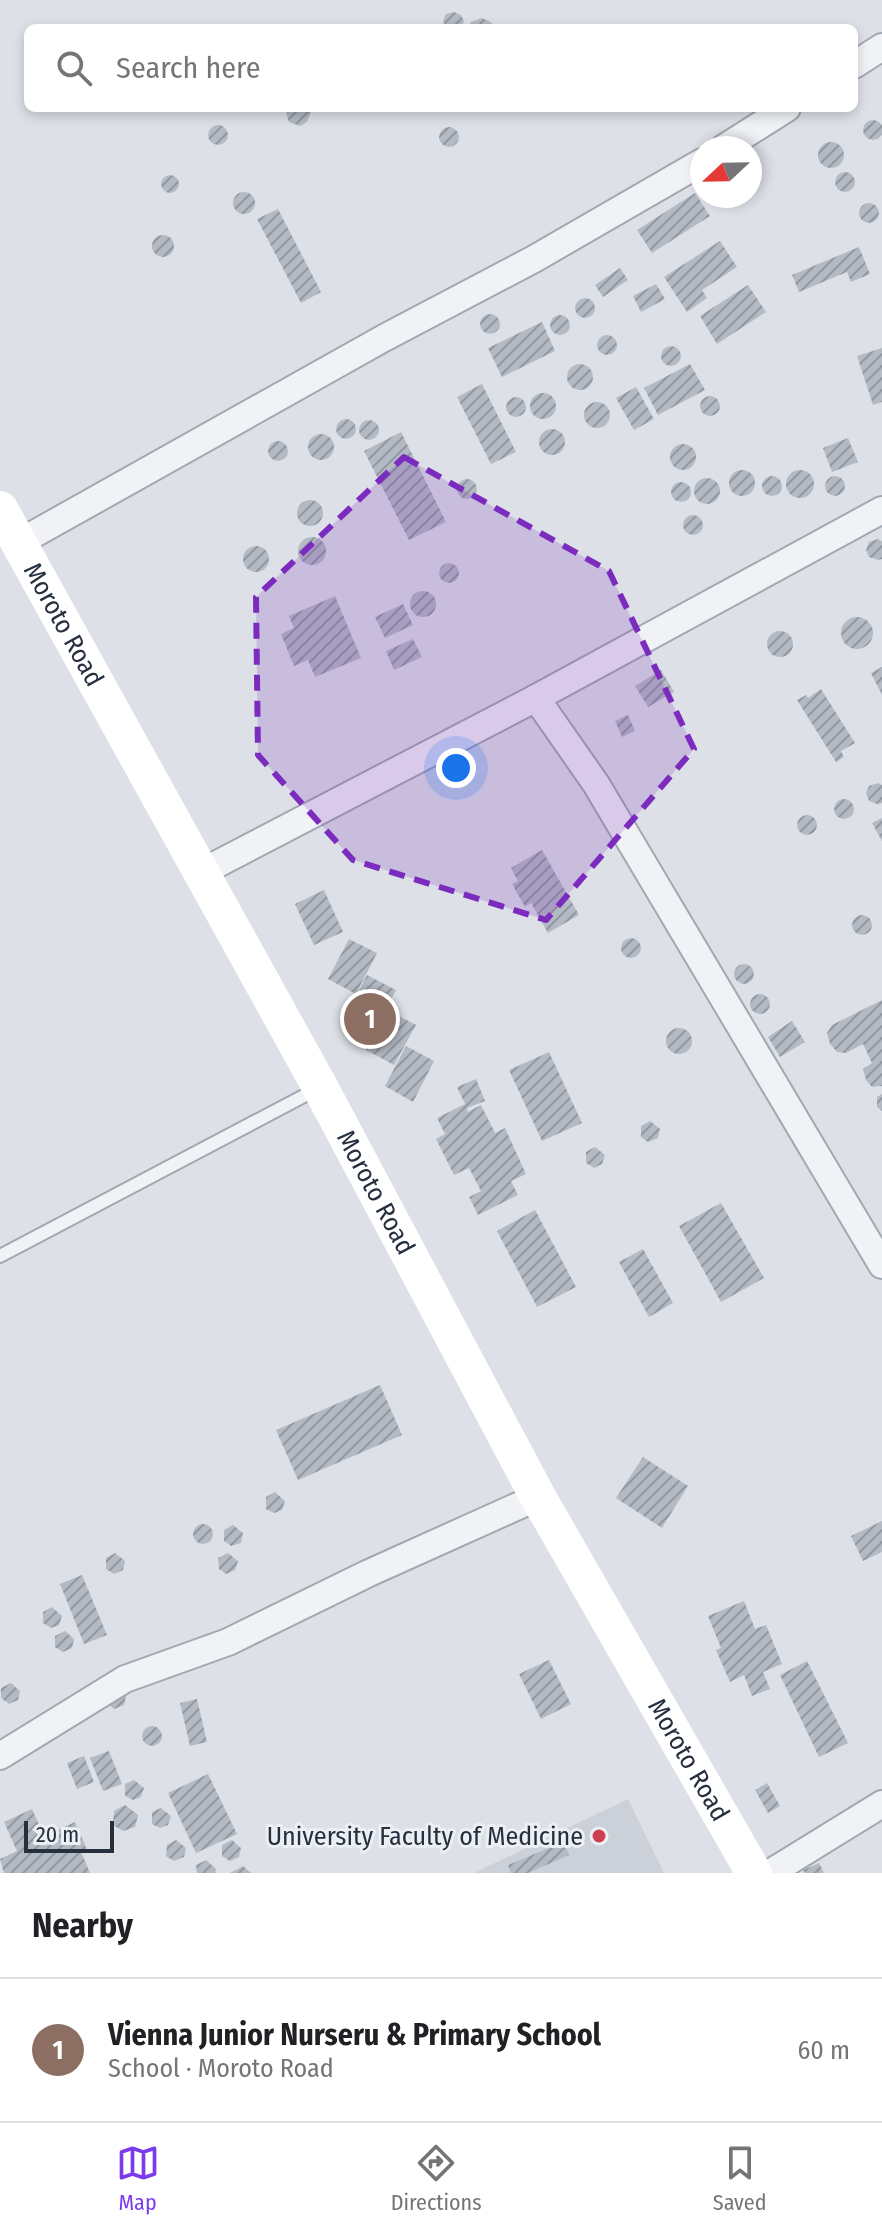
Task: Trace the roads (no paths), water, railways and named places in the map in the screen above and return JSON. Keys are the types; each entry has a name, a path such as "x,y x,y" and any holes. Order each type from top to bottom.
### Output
{"main road":[{"name":"Moroto Road","path":"0,509 320,1087 538,1497 754,1873"}],"street":[{"path":"858,62 882,47"},
{"path":"743,136 781,112"},
{"path":"20,542 384,338 534,259 690,169"},
{"path":"202,872 536,698 882,510"},
{"path":"536,698 596,784 681,923 723,1002 882,1265"},
{"path":"0,1756 125,1679 228,1642 369,1573 538,1497"},
{"path":"770,1873 882,1804"}],"lane":[{"path":"0,1256 320,1087"}],"place":[{"name":"Vienna Junior Nurseru & Primary School","path":"370,1019"},
{"name":"University Faculty of Medicine","path":"599,1836"}]}
